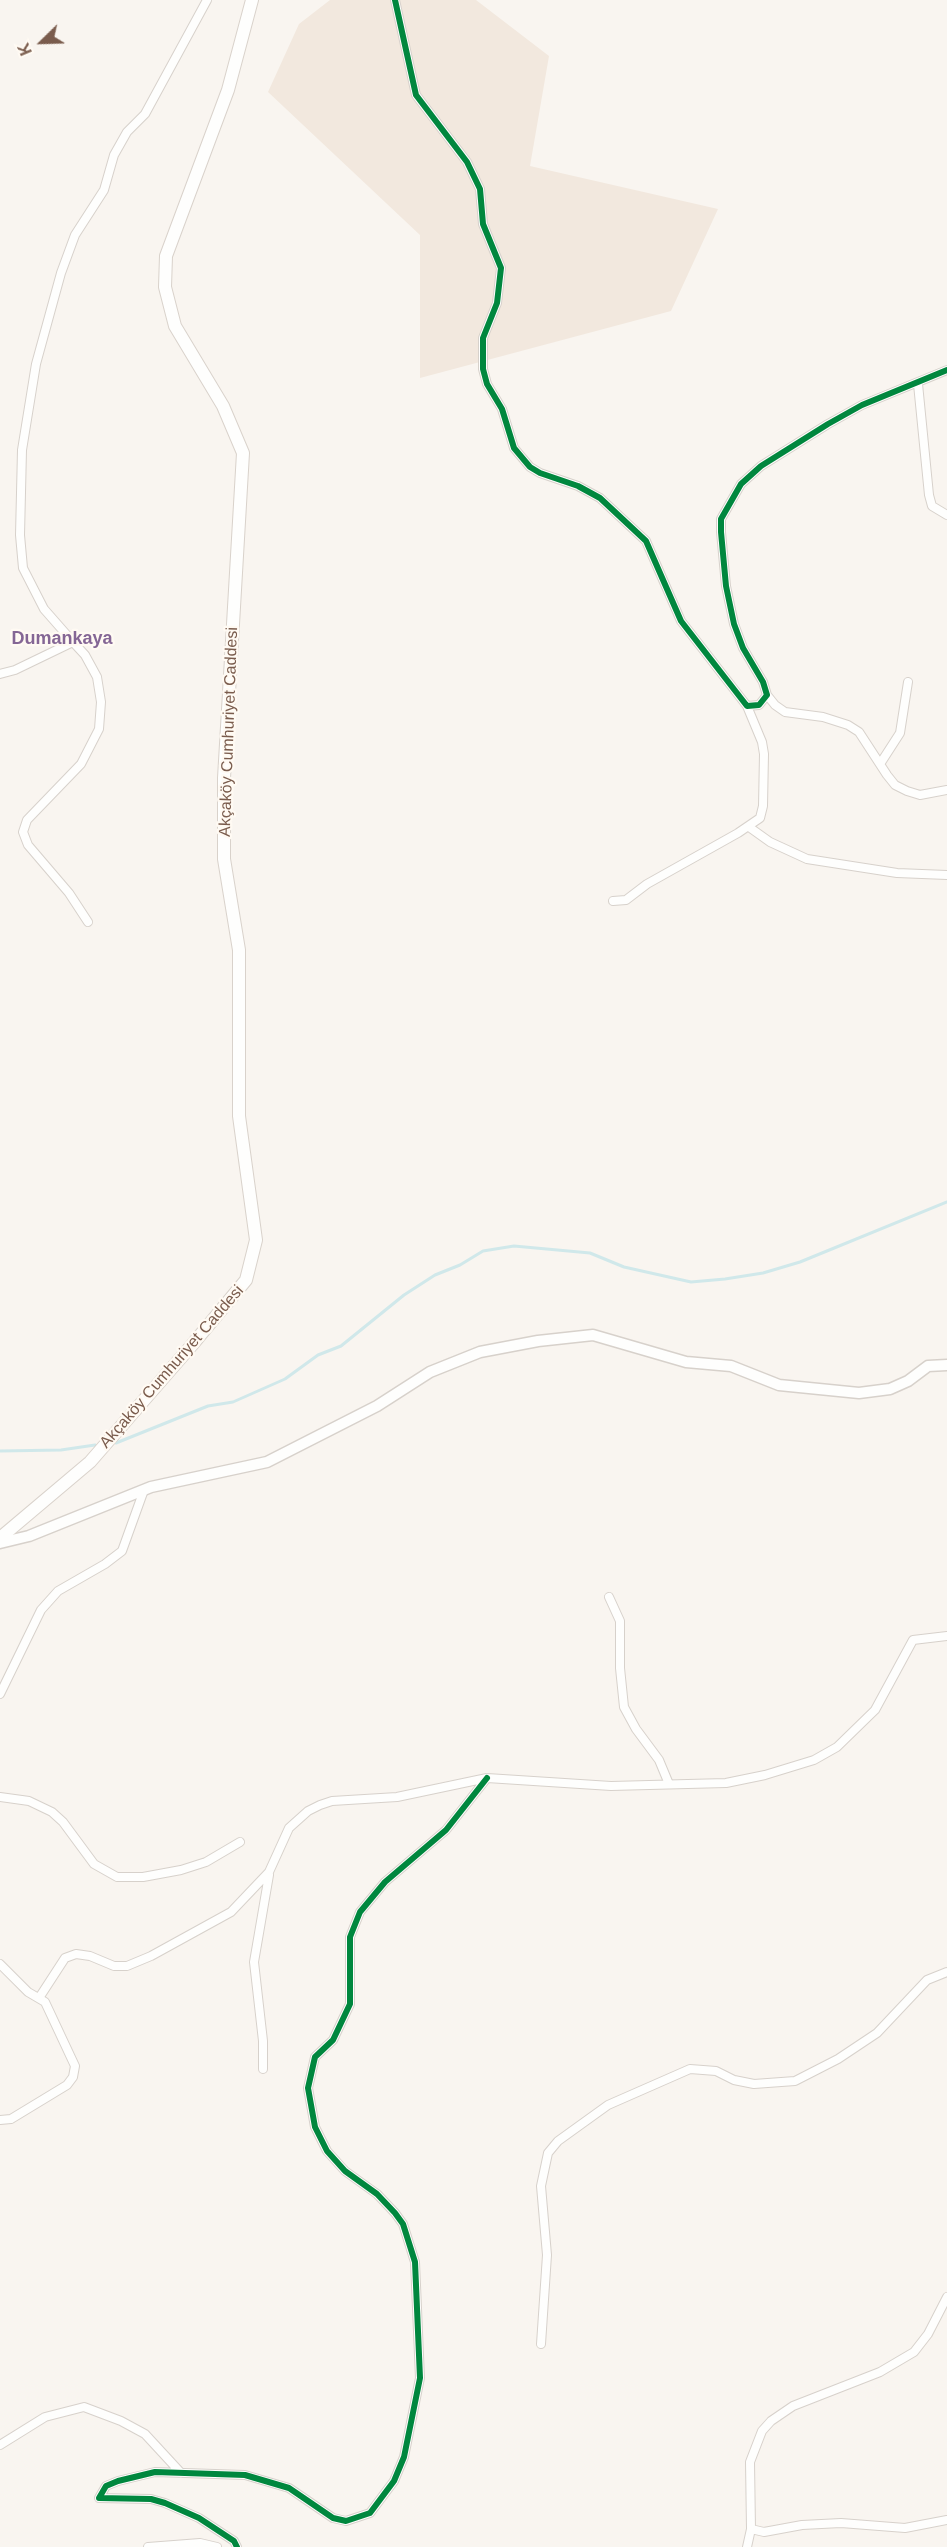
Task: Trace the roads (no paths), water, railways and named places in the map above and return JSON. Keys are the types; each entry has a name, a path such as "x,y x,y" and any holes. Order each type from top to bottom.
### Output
{"main road":[{"name":"Akçaköy Cumhuriyet Caddesi","path":"0,1540 90,1462 192,1345 246,1280 256,1240 239,1116 239,950 224,859 224,778 243,453 223,406 175,326 165,287 166,256 228,90 252,0"}],"street":[{"path":"88,922 69,893 28,845 23,832 27,820 81,765 99,729 101,702 97,677 85,655 45,609 23,568 20,535 22,450 36,364 61,273 75,235 104,190 114,155 127,132 145,114 207,0"},
{"path":"395,0 416,95 467,162 480,189 483,224 501,268 497,303 483,338 483,369 487,384 502,409 514,448 530,467 540,473 578,486 600,498 646,541 681,621 747,706 762,742 764,754 763,806 759,818 750,826 647,884 626,900 613,902"},
{"path":"947,370 918,384 862,405 761,466 741,484 721,519 726,586 734,624 767,695 774,705 785,712 823,717 854,728 895,784 907,791 920,795 947,790"},
{"path":"918,384 929,495 932,506 947,515"},
{"path":"0,674 15,670 73,642"},
{"path":"880,764 900,733 909,682"},
{"path":"747,706 759,705 767,695"},
{"path":"750,826 776,846 807,860 903,874 947,875"},
{"path":"0,1540 29,1536 144,1490 267,1462 377,1406 430,1372 480,1352 538,1341 593,1335 686,1362 731,1366 779,1385 859,1393 890,1389 908,1381 928,1366 947,1365"},
{"path":"0,1694 41,1610 58,1591 105,1564 122,1551 144,1490"},
{"path":"609,1597 620,1621 620,1668 624,1707 636,1730 659,1760 669,1784"},
{"path":"263,2069 263,2041 254,1962 269,1872 289,1828 308,1811 332,1801 397,1797 487,1778 611,1786 739,1781 827,1755 875,1710 913,1640 947,1635"},
{"path":"237,2547 234,2541 222,2532 188,2512 165,2503 151,2499 99,2498 106,2487 124,2479 155,2472 245,2475 289,2487 333,2518 346,2521 370,2513 400,2470 420,2378 415,2262 403,2224 395,2213 377,2194 345,2171 327,2151 315,2127 308,2088 315,2057 333,2040 350,2004 350,1937 360,1912 385,1882 446,1830 487,1778"},
{"path":"0,1797 29,1801 52,1812 63,1822 94,1864 117,1877 143,1877 181,1870 206,1862 240,1842"},
{"path":"39,1998 65,1958 76,1954 90,1956 114,1966 127,1966 151,1956 231,1912 269,1872"},
{"path":"0,1964 28,1992 45,2002 75,2066 73,2076 67,2085 10,2119 0,2120"},
{"path":"541,2344 547,2275 541,2186 548,2153 558,2141 608,2105 690,2069 716,2071 734,2080 754,2084 795,2081 832,2062 877,2033 927,1980 947,1972"},
{"path":"747,2547 751,2529 750,2462 762,2431 771,2421 793,2406 880,2372 914,2352 928,2334 947,2296"},
{"path":"0,2445 45,2417 84,2407 121,2421 145,2434 182,2473"},
{"path":"751,2529 764,2532 815,2524 905,2528 947,2520"},
{"path":"147,2547 200,2543 217,2547"}],"waterway":[{"path":"116,1443 208,1406 233,1402 285,1379 318,1355 341,1346 404,1295 435,1275 460,1265 483,1251 514,1246 590,1253 624,1267 691,1282 725,1279 763,1273 800,1262 947,1202"},
{"path":"0,1451 61,1450 95,1445"}],"district":[{"name":"Dumankaya","path":"62,639"}]}
